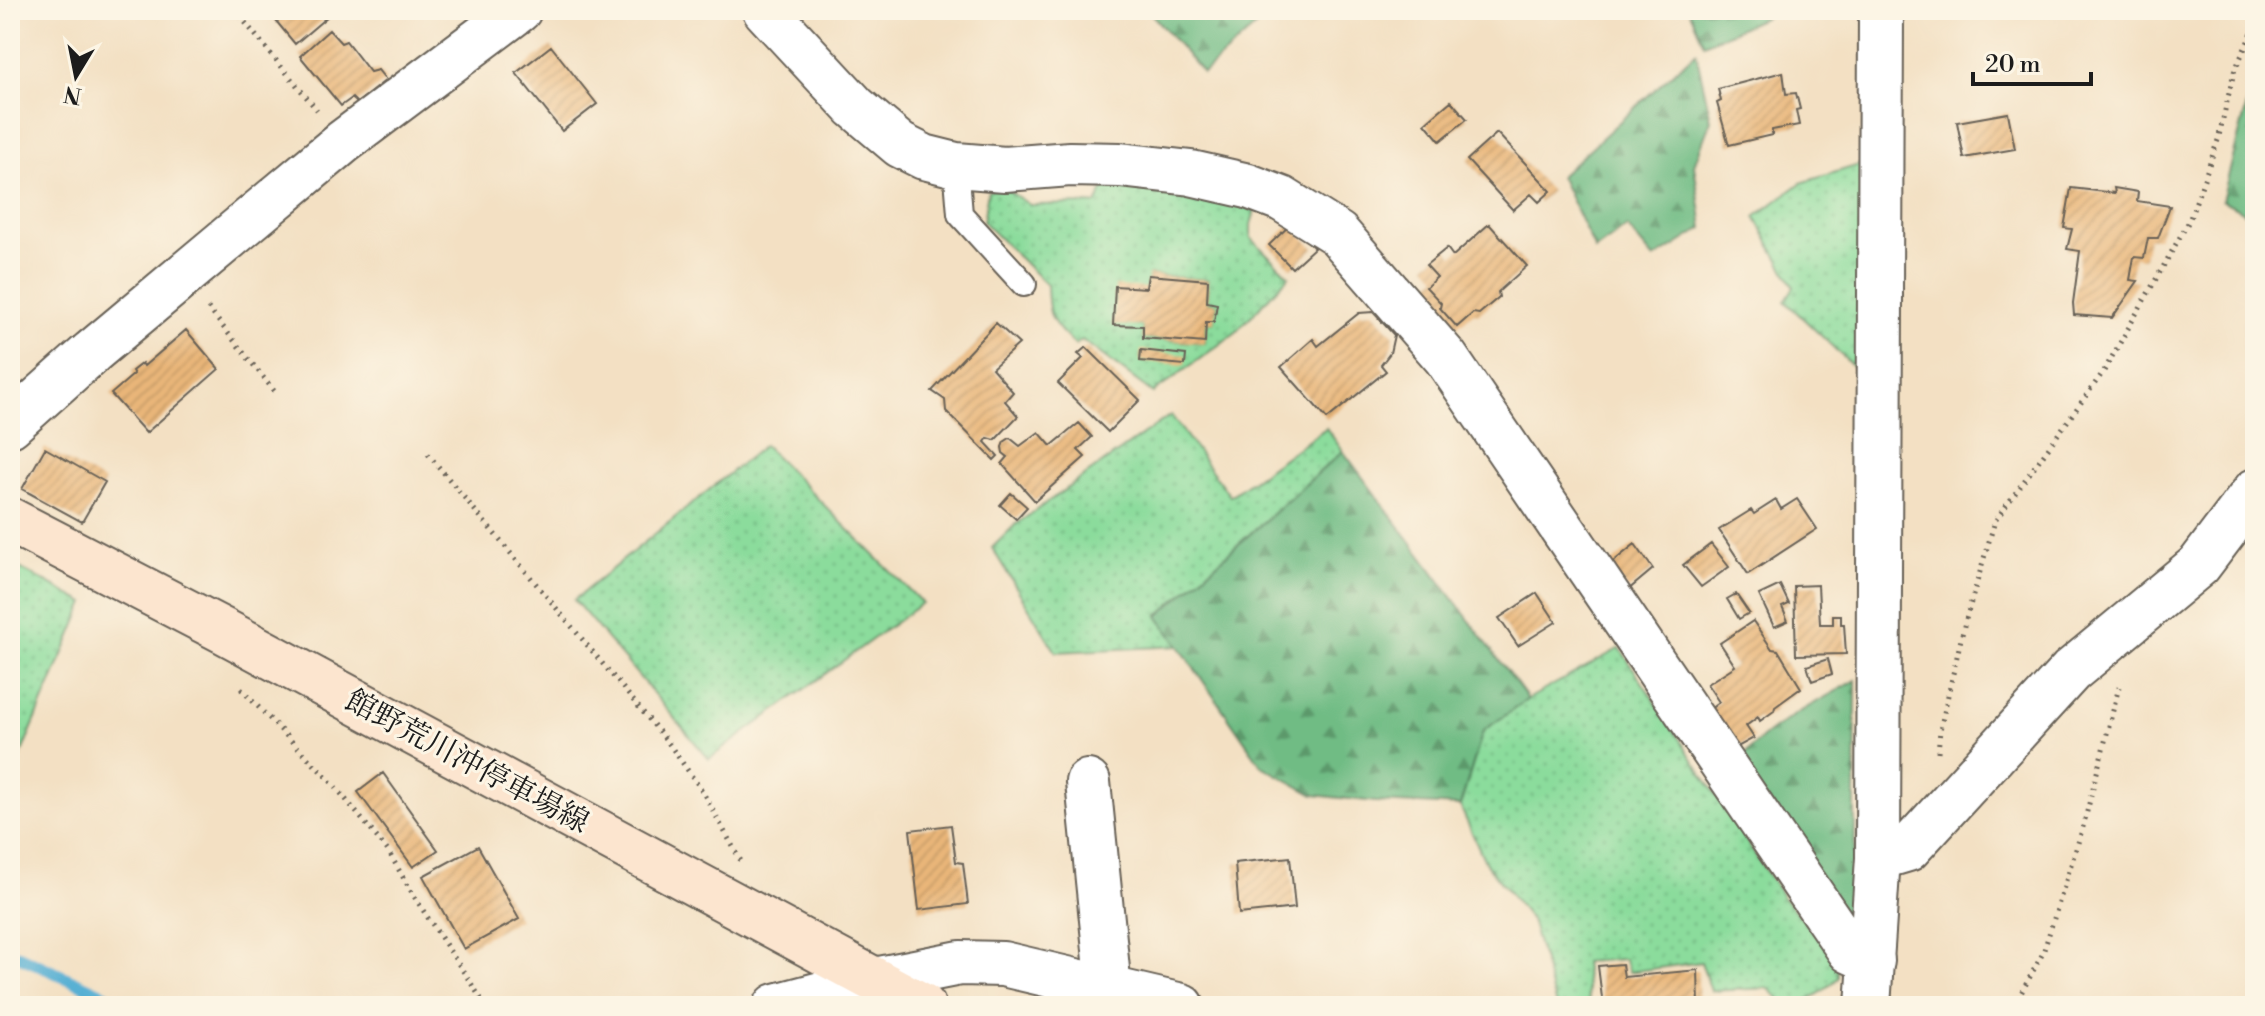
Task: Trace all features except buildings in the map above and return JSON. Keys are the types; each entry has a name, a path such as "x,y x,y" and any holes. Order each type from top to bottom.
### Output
{"main road":[{"name":"館野荒川沖停車場線","path":"10,520 222,630 923,1006"}],"street":[{"path":"10,425 92,352 343,142 519,10"},
{"path":"765,10 855,107 900,145 924,157 956,165 1005,169 1070,164 1120,165 1191,173 1248,186 1282,199 1338,234 1446,358 1850,951 1872,961"},
{"path":"1868,1006 1878,858 1881,10"},
{"path":"1878,858 1908,849 2071,671 2199,565 2255,491"},
{"path":"1088,782 1109,989"},
{"path":"776,1006 874,980 960,963 1003,964 1182,1006"}],"lane":[{"path":"956,165 960,214 1024,284"}],"path":[{"path":"235,10 343,142"},
{"path":"1943,813 1937,772 1940,730 1964,626 1995,521 2104,371 2189,221 2218,140 2234,72 2255,26"},
{"path":"182,276 275,392"},
{"path":"428,454 667,741 701,789 752,879 763,921"},
{"path":"2014,1006 2043,953 2083,827 2119,690 2128,623"},
{"path":"222,630 226,666 244,694 334,785 388,851 486,1006"}],"green space":[{"path":"1148,10 1275,10 1203,73"},
{"path":"1689,10 1781,10 1704,44"},
{"path":"1696,52 1711,120 1694,165 1703,228 1654,259 1627,227 1595,250 1560,176"},
{"path":"2255,74 2255,218 2222,200"},
{"path":"1862,164 1857,370 1785,301 1794,287 1755,217 1801,183"},
{"path":"1105,187 1194,194 1255,210 1251,238 1289,276 1235,333 1153,393 1082,340 1075,345 1067,337 1050,313 1047,285 983,222 988,191 1004,188 1030,205 1096,204","holes":["1149,275 1208,280 1207,302 1217,304 1214,322 1206,322 1205,343 1143,338 1143,326 1113,324 1146,288"]},
{"path":"1171,415 1230,496 1326,428 1343,451 1158,616 1179,646 1056,652 992,548 1015,525"},
{"path":"764,445 922,603 709,759 574,600"},
{"path":"1343,451 1528,699 1483,731 1460,806 1314,795 1262,766 1158,616"},
{"path":"10,563 85,603 10,780"},
{"path":"1620,648 1784,899 1838,957 1838,978 1815,996 1787,1006 1768,988 1711,991 1701,962 1629,972 1624,959 1584,962 1589,1006 1556,1006 1531,920 1486,864 1460,806 1483,731 1528,699"},
{"path":"1856,680 1854,928 1739,763 1749,750 1777,727"}],"waterway":[{"path":"10,952 128,1006"}]}
